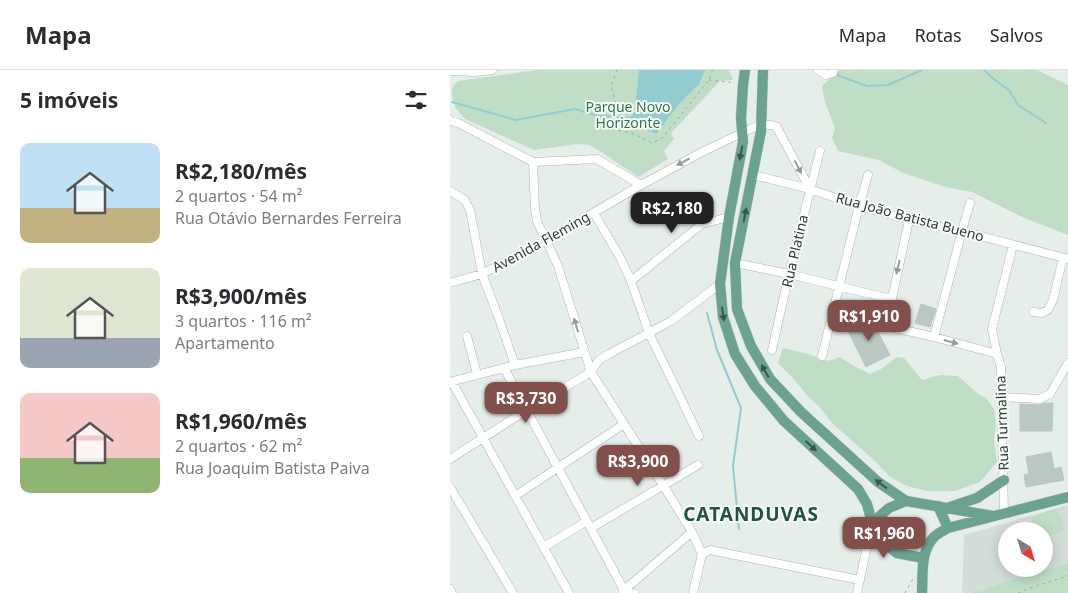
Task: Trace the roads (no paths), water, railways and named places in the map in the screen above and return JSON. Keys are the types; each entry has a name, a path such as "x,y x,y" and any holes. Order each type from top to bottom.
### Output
{"main road":[{"path":"745,70 741,118 743,142 729,217 720,284 723,317 735,354 755,386 784,420 858,489 867,504 872,523 882,541 897,553 923,558"},
{"path":"763,70 762,124 736,263 737,310 751,346 770,379 801,412 878,482 906,501 993,516"},
{"path":"943,507 977,498 1004,480"},
{"path":"922,593 923,558 926,547 935,536 948,528 1068,497"},
{"path":"872,523 889,508 906,501"},
{"path":"943,507 948,528"}],"street":[{"path":"450,71 492,70"},
{"path":"818,70 826,75 833,73 833,70"},
{"path":"450,120 533,162 597,159 641,184"},
{"path":"762,124 776,126 810,189"},
{"name":"Avenida Fleming","path":"450,283 482,274 547,240 641,184 704,151 762,124"},
{"name":"Rua Platina","path":"772,350 820,151"},
{"path":"533,162 534,209 558,266 590,372 692,532 702,554 693,593"},
{"name":"Rua João Batista Bueno","path":"753,175 810,189 859,206 909,220 962,231 1066,259"},
{"path":"822,356 868,175"},
{"path":"450,191 465,200 470,210 482,274 515,365"},
{"path":"934,337 970,204"},
{"path":"594,213 621,259 631,281 649,333 699,436"},
{"path":"631,281 702,224 729,217"},
{"path":"909,220 886,326 997,354"},
{"name":"Rua Turmalina","path":"1004,514 1000,366 992,329 1013,245"},
{"path":"1033,312 1042,313 1048,310 1066,259"},
{"path":"736,263 790,274 891,299"},
{"path":"450,459 590,372 599,360 671,321 720,284"},
{"path":"467,336 477,374"},
{"path":"569,593 451,382 515,365 584,352"},
{"path":"1001,397 1039,399 1050,394 1068,363"},
{"path":"504,368 589,524 622,591"},
{"path":"515,496 624,424"},
{"path":"544,547 698,465"},
{"path":"450,487 513,593"},
{"path":"857,593 872,523"},
{"path":"622,591 692,532"},
{"path":"702,554 710,550 860,580"},
{"path":"450,589 452,593"},
{"path":"622,591 635,593"}],"water":[{"path":"639,70 705,70 699,84 679,104 656,134 643,128 630,118 635,111"}],"waterway":[{"path":"834,74 867,86 888,85 922,70"},
{"path":"984,70 1009,90 1018,105 1046,123"},
{"path":"452,102 516,120 575,109 598,116 630,118"},
{"path":"707,313 717,350 741,408 733,466 739,529"}],"district":[{"name":"CATANDUVAS","path":"751,514"}],"park label":[{"name":"Parque Novo Horizonte","path":"628,116"}]}
